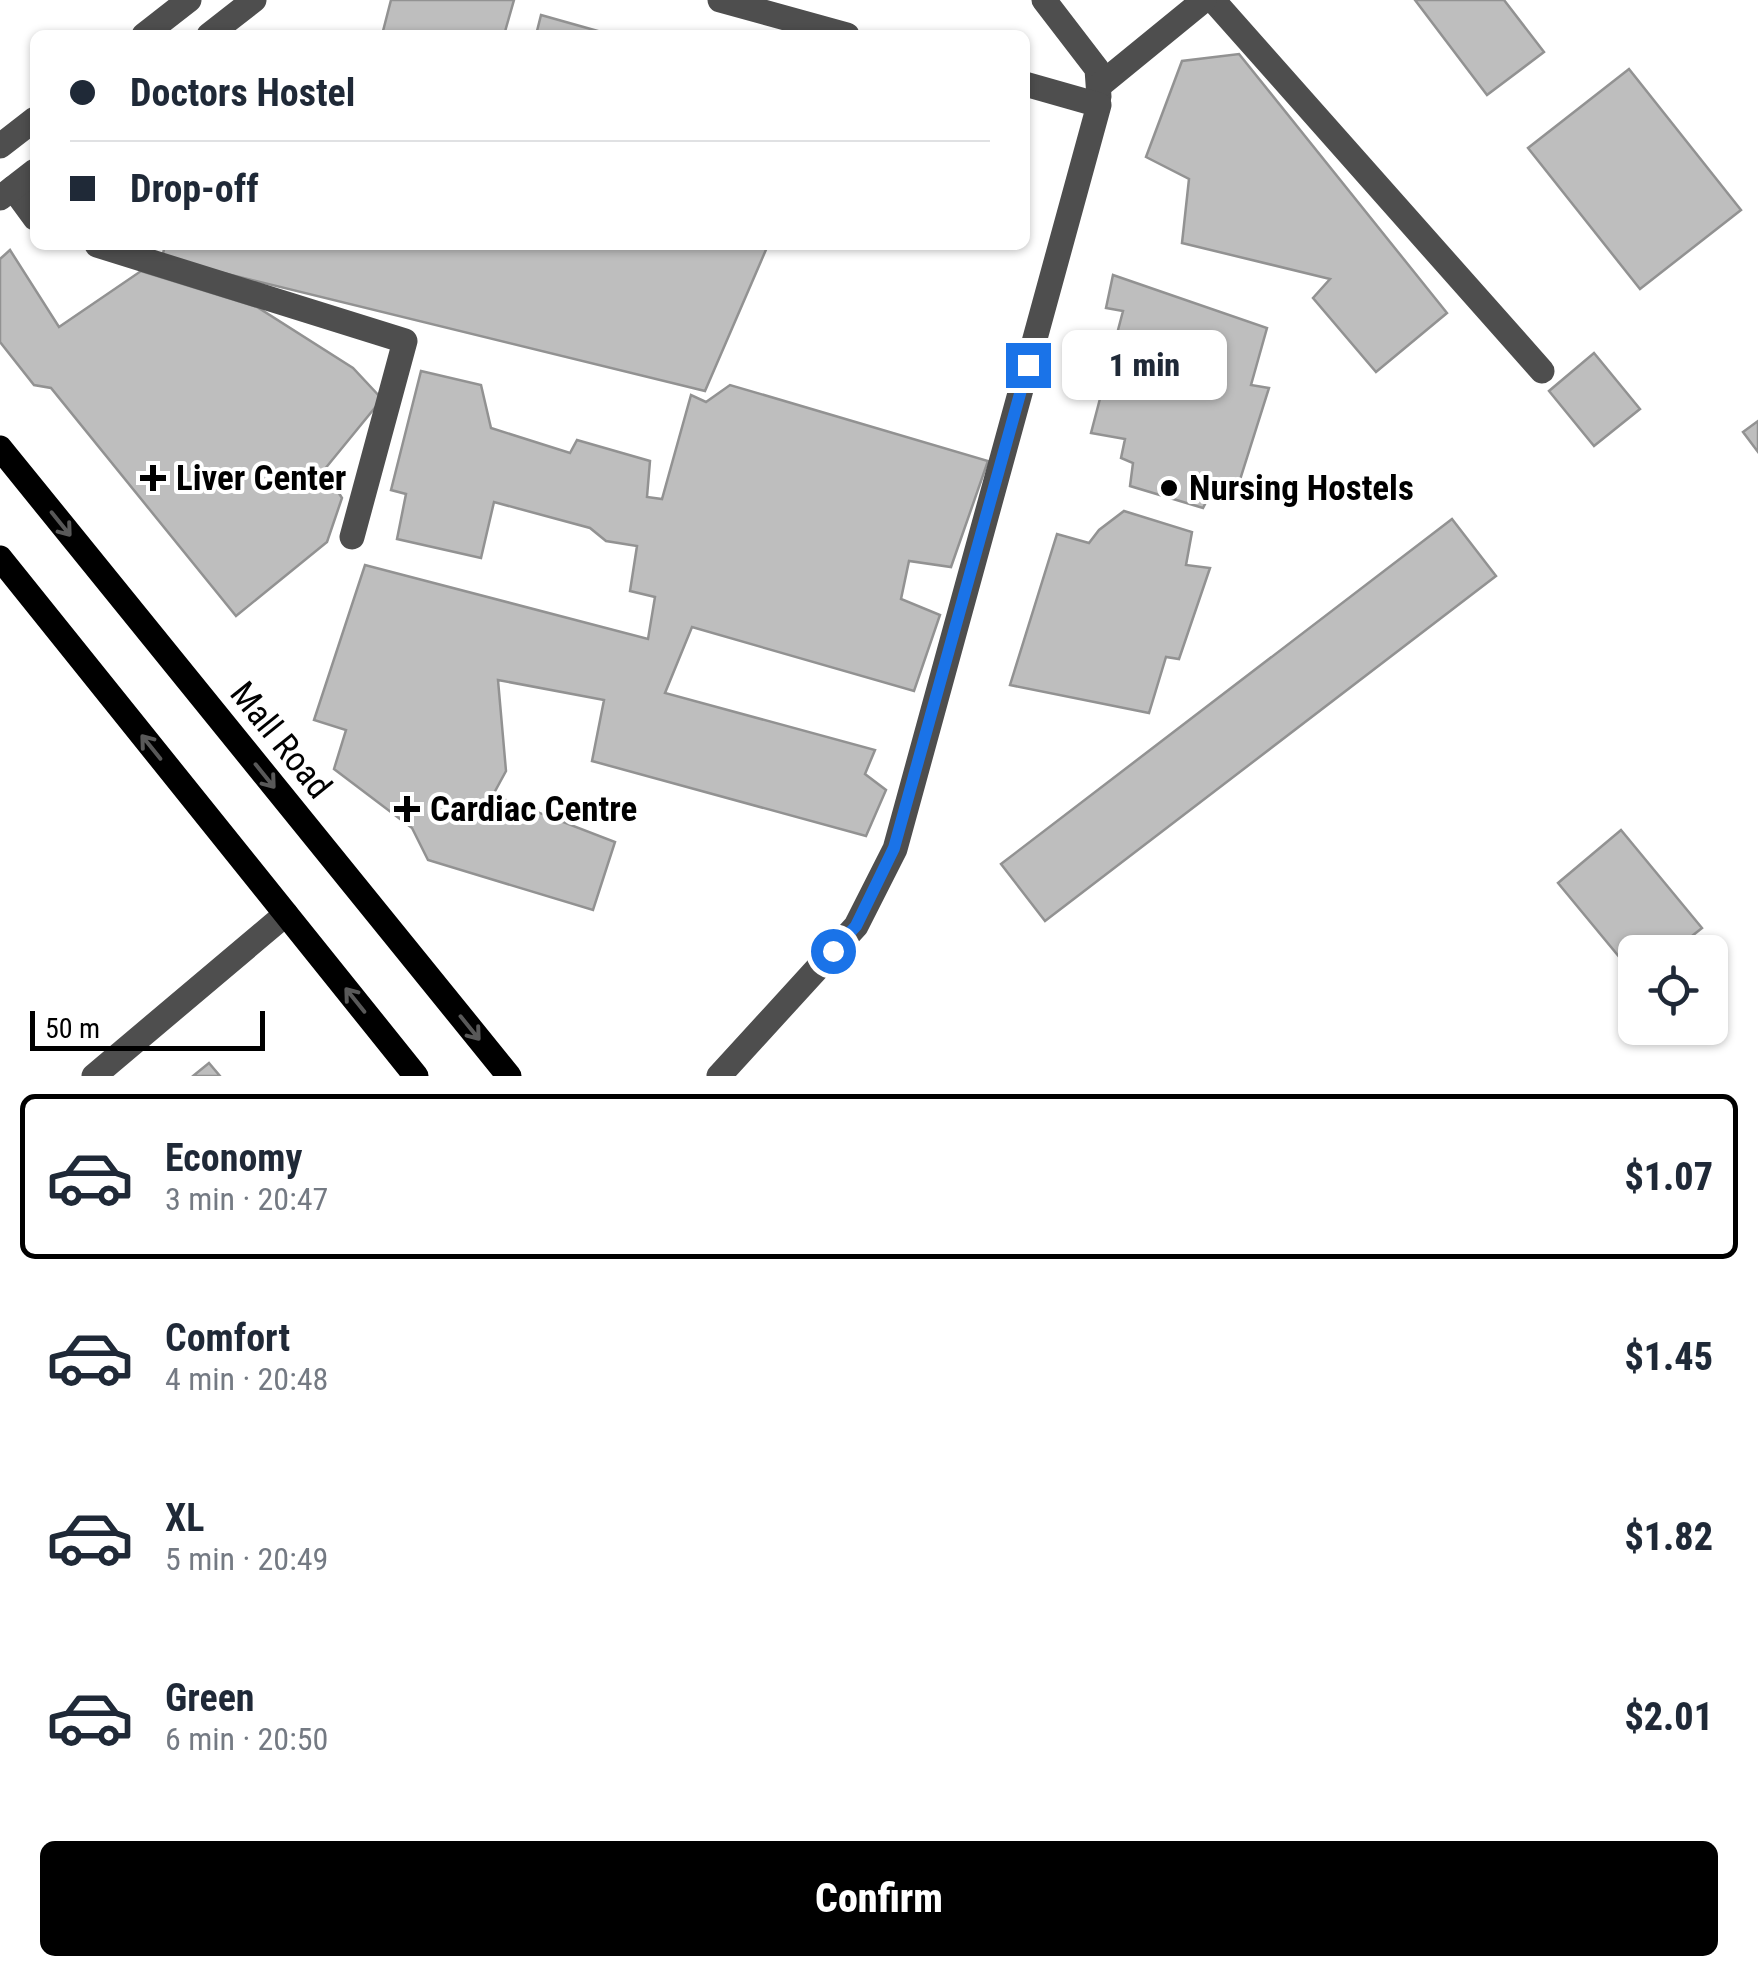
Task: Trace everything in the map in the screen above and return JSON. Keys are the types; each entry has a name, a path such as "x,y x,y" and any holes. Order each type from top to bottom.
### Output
{"main road":[{"name":"Mall Road","path":"0,448 509,1076"},
{"path":"0,558 416,1076"}],"street":[{"path":"150,30 189,0"},
{"path":"215,30 254,0"},
{"path":"720,0 829,30"},
{"path":"719,1076 856,926 894,848 1099,95 1097,69 1044,0"},
{"path":"1099,95 1204,0"},
{"path":"1213,0 1542,371"},
{"path":"1030,85 1099,95"},
{"path":"0,146 30,123"},
{"path":"30,175 6,193 30,214"},
{"path":"113,250 405,341 352,536"},
{"path":"94,1076 286,914"}],"building":[{"path":"391,0 514,0 505,30 383,30"},
{"path":"1415,0 1504,0 1544,52 1487,95"},
{"path":"541,15 594,30 537,30"},
{"path":"1239,54 1447,313 1376,372 1313,298 1330,279 1182,243 1189,179 1146,157 1182,61"},
{"path":"1629,69 1741,210 1640,289 1528,148"},
{"path":"10,250 59,327 141,271 257,307 353,368 382,399 324,470 342,498 327,542 236,616 51,388 34,385 0,342 0,259"},
{"path":"164,250 766,250 705,391 162,258"},
{"path":"1113,275 1267,328 1251,385 1269,388 1239,483 1214,487 1203,508 1130,486 1133,463 1121,458 1125,439 1091,433 1123,311 1106,308"},
{"path":"1594,353 1640,409 1594,446 1549,391"},
{"path":"421,371 481,385 491,428 570,453 577,440 650,461 647,497 662,499 691,395 706,402 730,385 988,461 951,567 909,561 901,599 940,615 914,691 692,627 665,693 875,750 865,774 886,790 866,836 592,761 604,700 498,680 506,771 493,795 615,842 593,910 428,860 412,828 334,769 346,730 314,720 365,565 648,639 655,597 630,591 637,546 606,541 590,528 494,502 481,558 397,539 406,494 391,490"},
{"path":"1758,421 1758,452 1743,432"},
{"path":"1124,511 1192,532 1186,565 1210,568 1179,659 1166,657 1149,713 1010,685 1057,534 1089,543"},
{"path":"1452,519 1496,576 1045,921 1001,864"},
{"path":"1621,830 1702,928 1693,935 1618,935 1618,955 1558,883"},
{"path":"209,1063 220,1076 193,1076"}],"place":[{"name":"Liver Center","path":"153,478"},
{"name":"Nursing Hostels","path":"1169,488"},
{"name":"Cardiac Centre","path":"407,809"}],"route":[{"path":"833,951 856,926 894,848 1028,365"}]}
